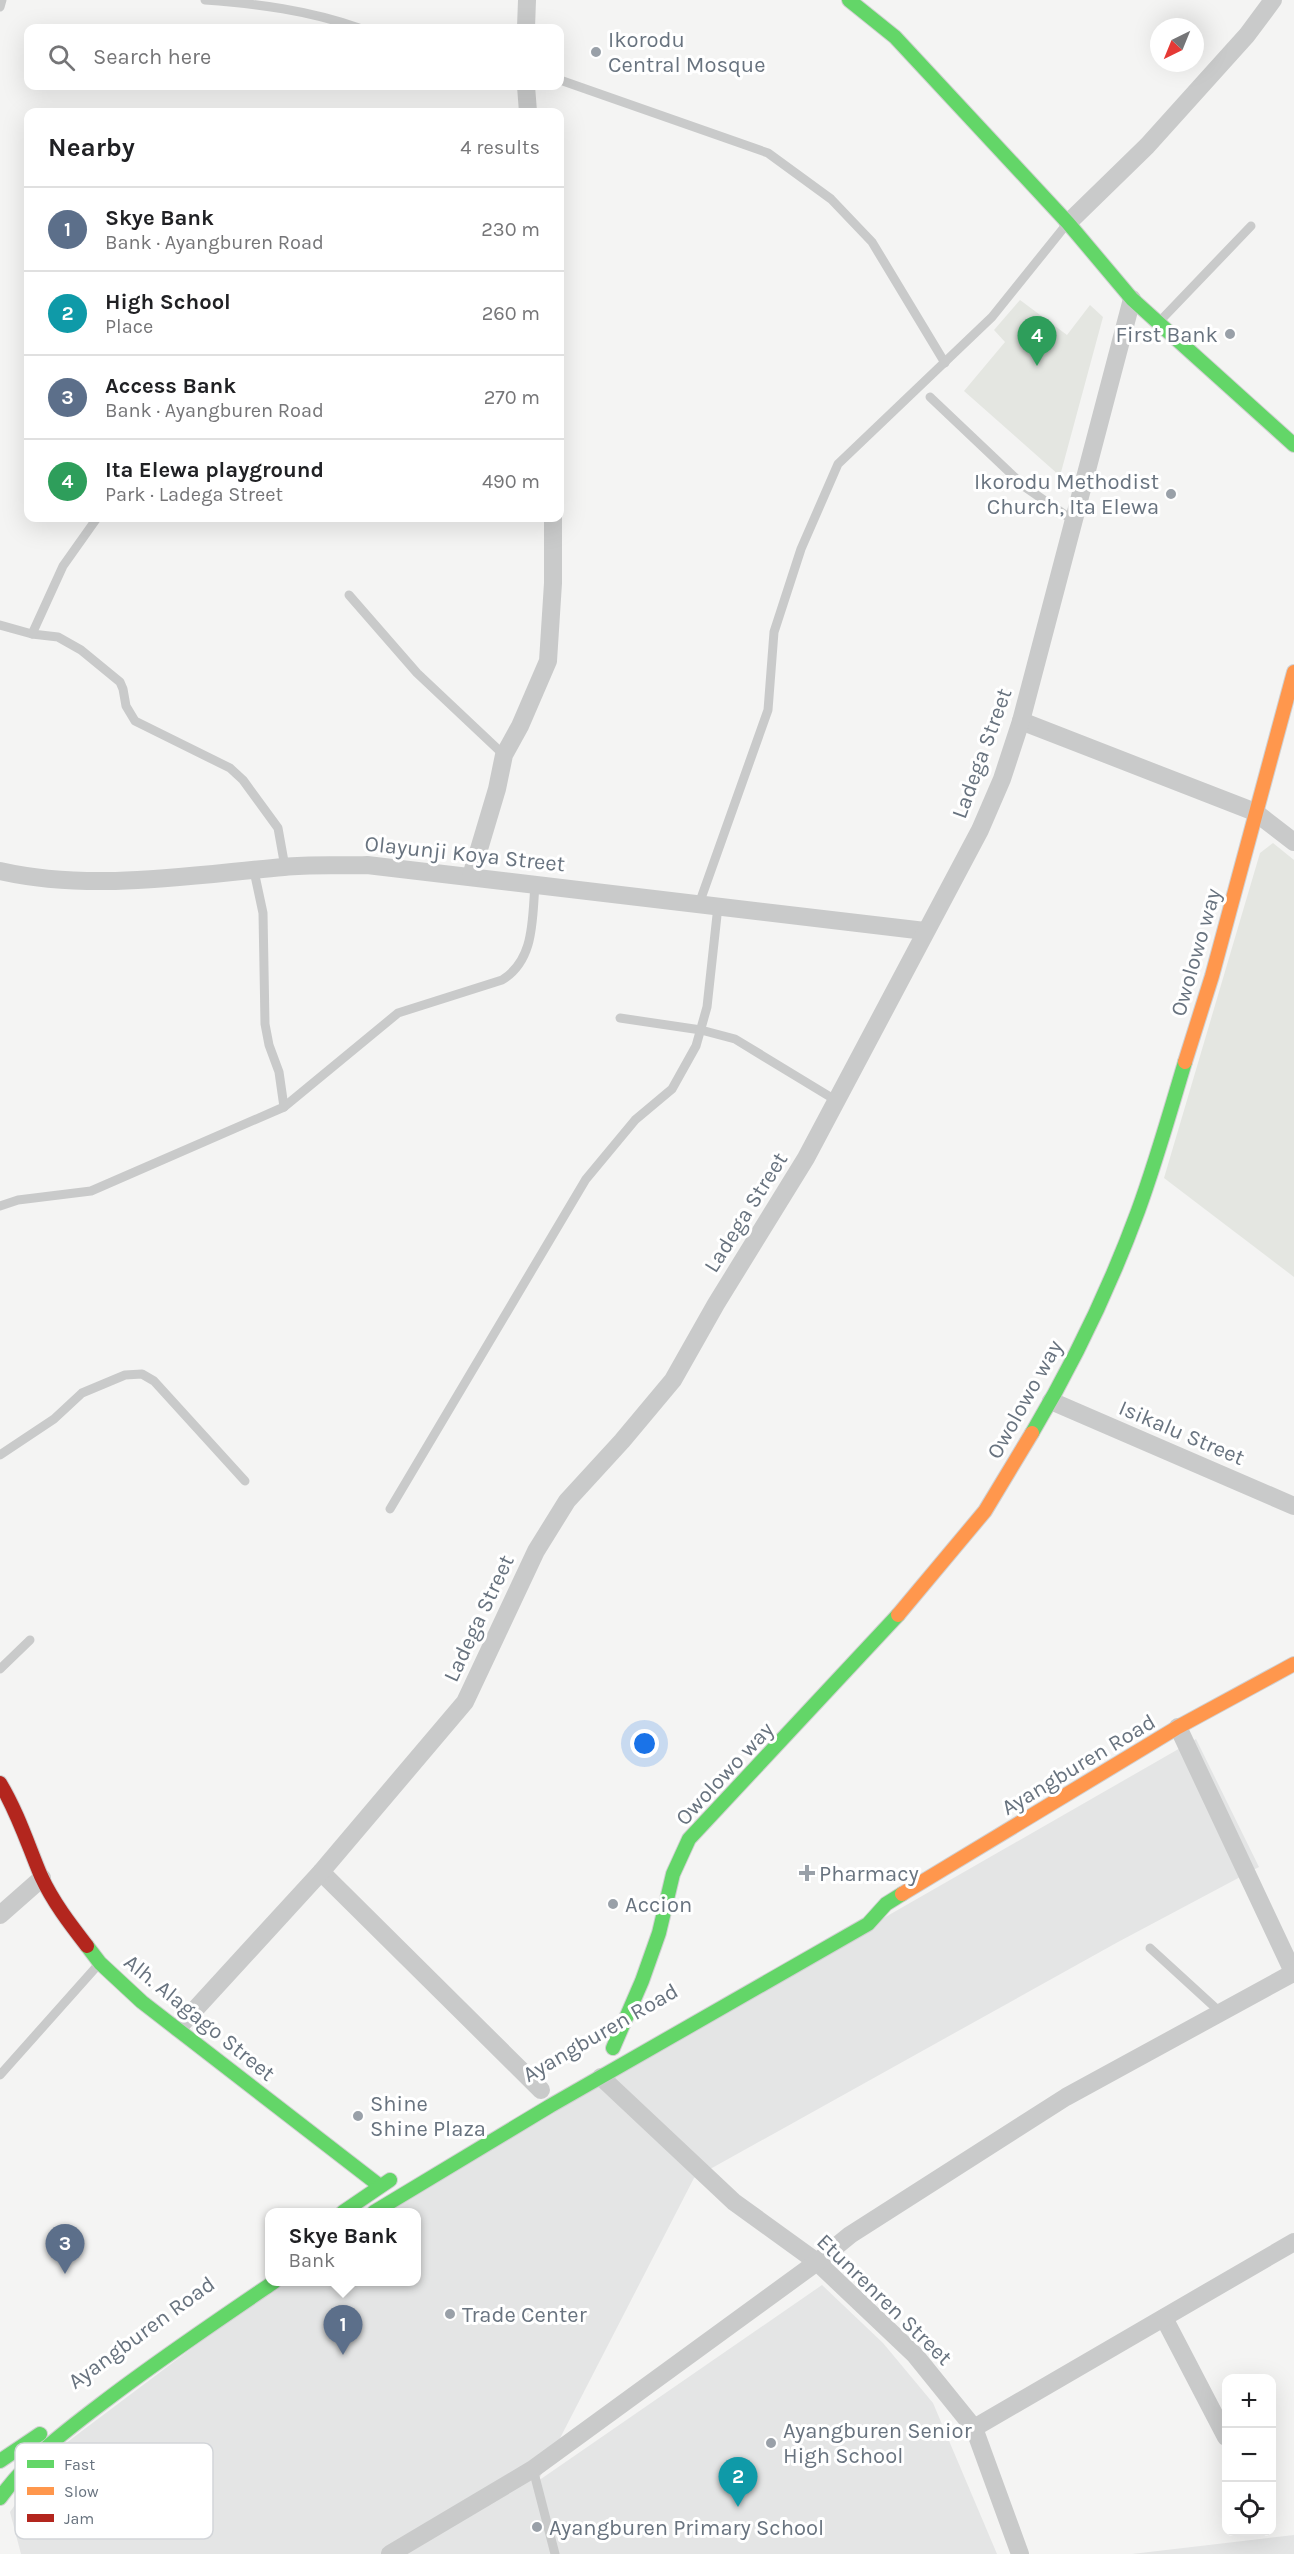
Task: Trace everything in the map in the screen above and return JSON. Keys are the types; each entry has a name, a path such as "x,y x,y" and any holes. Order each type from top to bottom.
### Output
{"main road":[{"path":"849,0 895,37 1068,223 1132,299 1294,445"},
{"name":"Owolowo way","path":"608,2051 642,1981 659,1933 673,1874 689,1839 909,1604 985,1511 1051,1401 1110,1280 1137,1211 1212,976 1294,672"},
{"name":"Ayangburen Road","path":"381,2208 550,2106 868,1924 886,1904 1178,1727 1294,1664"},
{"name":"Alh. Alagago Street","path":"0,1783 15,1808 42,1878 60,1911 100,1963 142,2002 380,2186"},
{"name":"Ayangburen Road","path":"866,1909 886,1904"},
{"name":"Ayangburen Road","path":"608,2051 633,2037"},
{"path":"349,2208 400,2174"},
{"name":"Ayangburen Road","path":"43,2440 268,2286"},
{"name":"Ayangburen Road","path":"43,2440 84,2399"},
{"path":"37,2443 43,2440"},
{"path":"0,2461 15,2454"},
{"path":"0,2498 15,2476"}],"street":[{"path":"526,24 527,0"},
{"path":"1068,223 1147,146 1247,35 1267,2"},
{"path":"526,90 528,108"},
{"name":"Ladega Street","path":"178,2028 321,1872 465,1702 536,1551 567,1501 673,1380 716,1304 806,1158 980,830 1002,779 1021,721 1132,299"},
{"path":"471,876 497,789 504,755 520,726 548,661 554,522"},
{"path":"1021,721 1255,812 1294,842"},
{"name":"Olayunji Koya Street","path":"0,871 27,877 114,880 193,878 285,867 367,865 925,931"},
{"name":"Isikalu Street","path":"1051,1401 1294,1506"},
{"path":"390,2554 533,2469 817,2262 850,2235 1066,2097 1294,1974 1240,1854 1178,1727"},
{"path":"321,1872 540,2091"},
{"path":"0,1915 42,1878"},
{"name":"Etunrenren Street","path":"601,2077 734,2202 817,2262 915,2355 974,2428 1020,2554"},
{"path":"974,2428 1294,2242"},
{"path":"1164,2318 1222,2428"}],"lane":[{"path":"0,7 2,0"},
{"path":"205,0 275,6 347,24"},
{"path":"564,81 768,153 831,199 872,242 945,363"},
{"path":"390,1509 586,1179 635,1120 672,1089 696,1046 707,1007 708,905 721,838 768,710 774,632 801,549 838,464 992,317 1068,223"},
{"path":"1158,323 1251,226"},
{"path":"930,398 1025,487 1074,521"},
{"path":"32,634 63,566 94,522"},
{"path":"349,595 417,674 504,755"},
{"path":"0,625 32,634 58,637 81,650 120,682 126,706 135,721 230,768 243,780 278,828 285,867"},
{"path":"254,871 263,913 265,1024 269,1045 279,1072 284,1107"},
{"path":"0,1206 18,1200 91,1191 284,1107 398,1013 502,980 515,972 525,954 535,885"},
{"path":"620,1018 701,1029 735,1039 837,1101"},
{"path":"0,1455 54,1419 82,1393 125,1374 142,1374 154,1381 245,1481"},
{"path":"0,1669 30,1641"},
{"path":"1150,1948 1220,2012"},
{"path":"0,2075 100,1963"},
{"path":"533,2469 555,2554"}],"shaded area":[{"path":"1020,300 1067,335 1090,305 1103,317 1060,476 964,391 1005,342 994,330"},
{"path":"1273,843 1294,860 1294,1277 1164,1178 1260,853"},
{"path":"1196,1739 1259,1867 1118,1942 694,2178 538,2481 822,2285 883,2343 933,2403 997,2554 21,2554 17,2539 213,2539 213,2443 66,2443 275,2286 421,2286 421,2208 390,2208 500,2138"},
{"path":"15,2505 15,2531 10,2512"},
{"path":"1294,2535 1294,2554 1132,2554"}],"traffic: fast":[{"path":"849,0 895,37 1068,223 1132,299 1294,445"},
{"path":"1032,1433 1062,1380 1115,1268 1151,1174 1185,1062"},
{"path":"613,2048 642,1981 659,1933 673,1874 689,1839 898,1615"},
{"path":"381,2208 550,2106 868,1924 886,1904 902,1894"},
{"path":"87,1946 100,1963 142,2002 380,2186"},
{"path":"349,2208 390,2180"},
{"path":"52,2443 122,2388 268,2286"},
{"path":"27,2443 40,2434"},
{"path":"0,2461 15,2451"},
{"path":"0,2498 15,2479"}],"traffic: slow":[{"path":"1185,1062 1212,976 1294,672"},
{"path":"898,1615 985,1511 1032,1433"},
{"path":"902,1894 1178,1727 1294,1664"}],"traffic: jam":[{"path":"0,1783 46,1886 62,1913 87,1946"}],"place":[{"name":"Ikorodu Central Mosque","path":"596,52"},
{"name":"First Bank","path":"1230,334"},
{"name":"Ita Elewa playground","path":"1037,366"},
{"name":"Ikorodu Methodist Church, Ita Elewa","path":"1171,494"},
{"name":"Pharmacy","path":"807,1873"},
{"name":"Accion","path":"613,1904"},
{"name":"Shine Shine Plaza","path":"358,2116"},
{"name":"Access Bank","path":"65,2274"},
{"name":"Trade Center","path":"450,2314"},
{"name":"Skye Bank","path":"343,2355"},
{"name":"Ayangburen Senior High School","path":"771,2443"},
{"name":"High School","path":"738,2507"},
{"name":"Ayangburen Primary School","path":"537,2527"}]}
